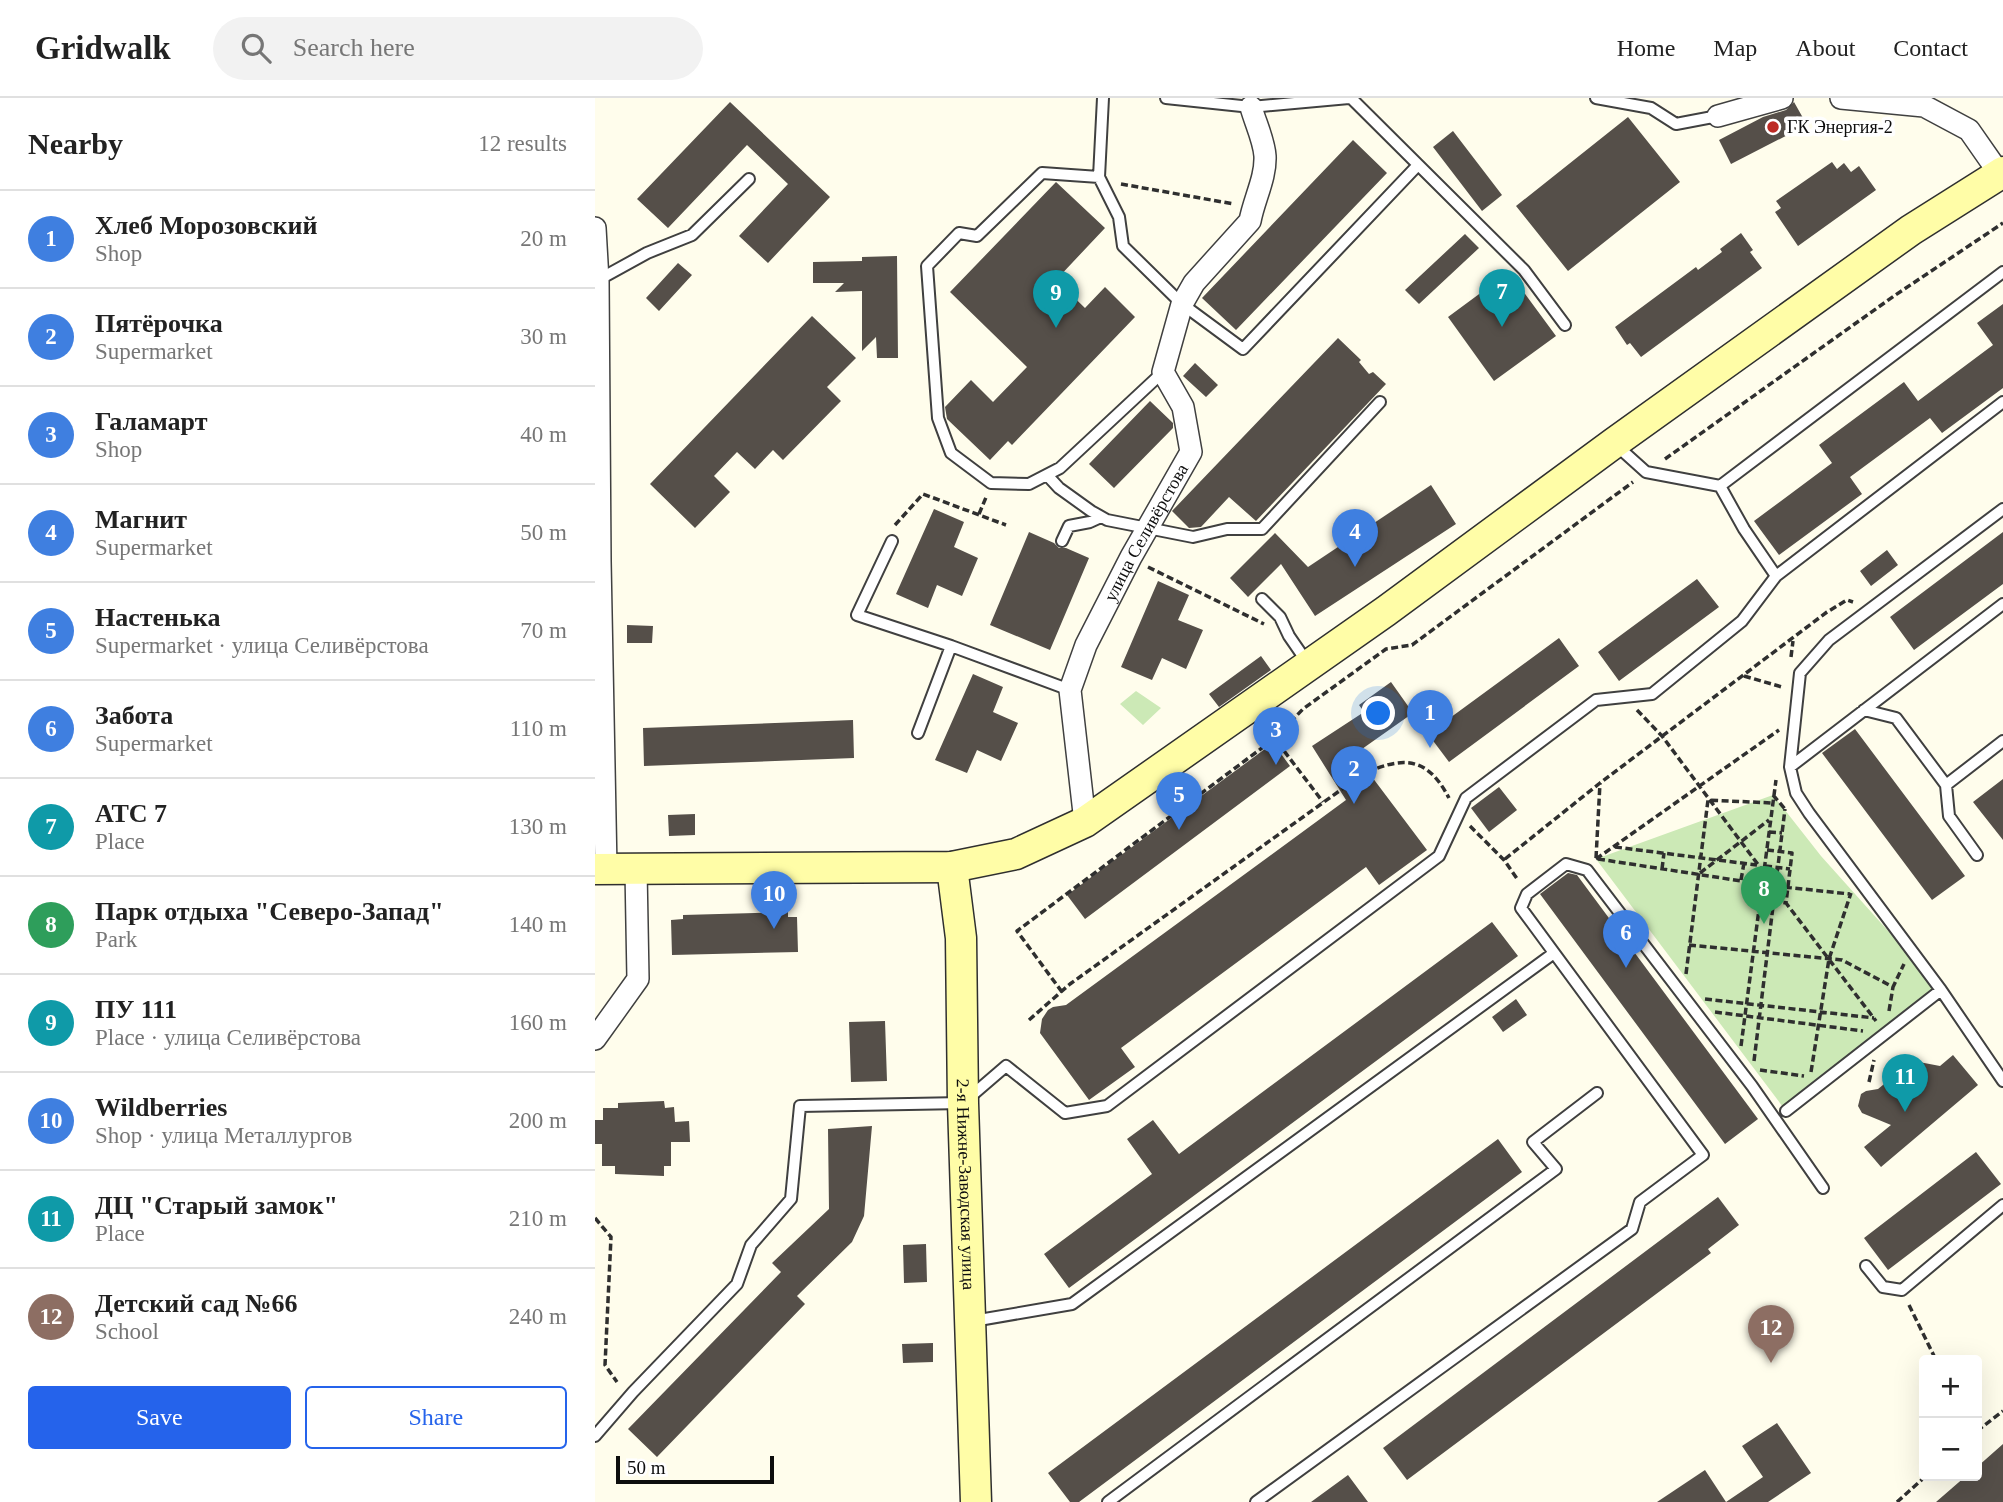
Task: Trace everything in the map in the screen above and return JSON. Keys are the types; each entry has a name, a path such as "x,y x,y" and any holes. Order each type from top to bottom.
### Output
{"main road":[{"path":"601,869 952,867 1016,854 1085,822 1386,611 1911,230 2001,172"},
{"name":"2-я Нижне-Заводская улица","path":"952,867 961,938 963,1102 976,1502"}],"street":[{"path":"1718,116 1781,98"},
{"path":"1841,98 1924,106 1969,130 2001,172"},
{"path":"1163,372 1182,304 1194,284 1250,221 1252,207 1259,196 1265,156 1251,107"},
{"path":"595,228 598,280 601,869"},
{"name":"улица Селивёрстова","path":"1085,822 1070,690 1086,645 1131,557 1191,452 1183,407 1163,372"},
{"path":"595,1039 638,979 636,870"}],"lane":[{"path":"1103,98 1099,177 1119,217 1122,246 1182,304 1243,349 1418,165"},
{"path":"1166,98 1251,107 1350,98 1524,270 1565,325"},
{"path":"1596,98 1651,108 1676,124 1718,116"},
{"path":"1099,177 1042,173 977,236 959,233 927,266 939,418 951,453 991,483 1029,484 1061,468 1163,372"},
{"path":"598,280 646,253 692,235 749,179"},
{"path":"1614,443 1646,472 1720,486 2003,272"},
{"path":"1047,475 1059,488 1107,520 1193,537 1227,530 1262,529 1380,402"},
{"path":"595,1436 633,1392 737,1284 751,1245 791,1199 800,1106 963,1102 1006,1066 1065,1113 1107,1106 1440,856 1466,798 1596,700 1626,699 1652,694 1742,621 1776,576 2003,402"},
{"path":"1720,486 1744,529 1776,576"},
{"path":"2003,509 1829,640 1800,673 1790,766 1796,793 1809,814 1941,990 2003,1081"},
{"path":"1062,541 1069,526 1101,517"},
{"path":"892,541 857,615 1070,690"},
{"path":"1262,599 1280,617 1289,636 1309,665"},
{"path":"1790,766 2003,604"},
{"path":"918,733 951,646"},
{"path":"1864,709 1896,718 1946,785 1949,816 1977,855"},
{"path":"1946,785 2003,741"},
{"path":"1256,1502 1632,1229 1640,1202 1703,1156 1521,908 1527,894 1566,864 1587,870 1752,1086 1823,1188"},
{"path":"970,1321 1072,1304 1554,953"},
{"path":"1786,1111 1941,990"},
{"path":"1108,1502 1556,1169 1533,1142 1597,1093"},
{"path":"1866,1266 1883,1287 1902,1290 2003,1205"}],"path":[{"path":"1099,177 1118,184 1252,207"},
{"path":"1062,992 1017,931 1275,739 1303,709 1365,664 1386,649 1412,645 1646,472 1894,296 2003,223"},
{"path":"892,541 894,526 923,494 1006,524"},
{"path":"1131,557 1167,578 1289,636"},
{"path":"1504,860 1600,783 1827,611 1847,600 1872,608"},
{"path":"1744,676 1788,688"},
{"path":"1626,699 1662,736 1740,842 1761,865 1774,886"},
{"path":"1249,707 1323,802"},
{"path":"1596,859 1783,727"},
{"path":"1028,1020 1062,992 1323,802 1363,774 1388,763 1420,764 1440,782 1458,816 1504,860 1527,894"},
{"path":"1596,859 1600,783"},
{"path":"1761,865 1766,850 1773,795"},
{"path":"1708,800 1772,803"},
{"path":"1685,979 1708,800"},
{"path":"1596,859 1774,886 1850,894 1829,959 1810,1077 1753,1069 1774,886 1785,809"},
{"path":"1699,874 1770,818"},
{"path":"1769,832 1781,833"},
{"path":"1613,846 1790,869"},
{"path":"1766,850 1792,853 1786,903"},
{"path":"1662,869 1664,853"},
{"path":"1741,880 1744,863"},
{"path":"1741,1052 1763,871"},
{"path":"1773,901 1786,903 1886,1034"},
{"path":"1759,909 1771,911"},
{"path":"1689,946 1842,960 1893,986 1904,964"},
{"path":"1700,998 1874,1018"},
{"path":"1793,1022 1794,1009"},
{"path":"1709,1011 1886,1034"},
{"path":"595,1218 611,1237 605,1365 617,1382"},
{"path":"1902,1290 1934,1355"},
{"path":"1982,1427 2003,1411"},
{"path":"1897,1502 1920,1481"}],"green space":[{"path":"1136,691 1161,708 1143,725 1120,704"},
{"path":"1773,795 1821,856 1941,990 1786,1111 1596,859"}],"building":[{"path":"730,102 830,197 768,263 739,236 788,184 747,145 668,228 637,199"},
{"name":"ГК Энергия-2","path":"1794,102 1807,125 1731,164 1719,140 1763,117 1786,110"},
{"path":"1628,117 1680,182 1568,271 1516,206"},
{"path":"1453,131 1502,195 1482,211 1433,147"},
{"path":"1353,140 1387,173 1236,330 1202,298"},
{"path":"1832,162 1837,169 1844,163 1851,172 1859,166 1876,190 1798,246 1775,212 1781,208 1776,201"},
{"path":"1056,182 1105,228 1056,280 1085,308 1105,287 1135,317 1012,445 1008,441 990,460 947,419 945,407 971,380 993,402 1027,367 950,292"},
{"path":"1741,233 1762,268 1641,357 1630,343 1627,345 1615,327 1696,267 1698,270"},
{"path":"1465,234 1479,248 1419,304 1405,290"},
{"path":"897,256 898,358 877,358 876,337 862,351 862,291 835,292 844,283 813,283 813,262 862,261 862,257"},
{"path":"678,263 692,275 659,311 646,298"},
{"path":"1509,272 1556,336 1494,381 1448,317"},
{"path":"2003,304 2003,388 1942,433 1930,418 1850,477 1862,494 1779,555 1754,521 1832,463 1819,445 1904,382 1918,401 1993,345 1977,323"},
{"path":"812,316 856,358 827,387 841,401 783,460 773,450 755,469 737,452 714,476 730,492 695,528 650,484"},
{"path":"1338,338 1361,360 1359,362 1369,374 1373,372 1386,384 1256,521 1229,497 1201,527 1189,528 1172,511"},
{"path":"1195,363 1218,385 1206,397 1183,376"},
{"path":"1150,401 1173,423 1173,428 1114,488 1089,464"},
{"path":"1431,485 1456,524 1315,616 1281,564 1248,597 1230,578 1275,533 1308,567"},
{"path":"934,509 964,522 954,547 978,558 962,596 937,585 928,608 896,594"},
{"path":"1029,532 1059,548 1066,548 1089,558 1050,650 990,625"},
{"path":"2003,532 2003,584 1914,650 1890,617"},
{"path":"1887,550 1898,565 1871,586 1860,571"},
{"path":"1697,579 1719,607 1619,681 1598,652"},
{"path":"1158,581 1189,595 1178,620 1203,630 1186,669 1162,658 1152,680 1121,667"},
{"path":"627,625 653,626 652,643 627,643"},
{"path":"1559,638 1579,666 1449,762 1428,734"},
{"path":"1261,656 1271,670 1219,707 1209,694"},
{"path":"973,674 1003,687 993,712 1018,723 1001,761 977,750 967,773 935,760"},
{"path":"1391,682 1413,713 1362,749 1366,756 1360,761 1427,850 1379,885 1366,867 1121,1048 1135,1067 1089,1100 1040,1033 1042,1019 1048,1010 1066,1005 1346,800 1312,746 1364,712 1359,705"},
{"path":"853,720 854,758 644,766 643,728"},
{"path":"1855,729 1965,876 1932,900 1822,753"},
{"path":"1273,743 1290,766 1085,919 1067,895"},
{"path":"2003,779 2003,840 1973,802"},
{"path":"1499,787 1517,810 1489,832 1471,808"},
{"path":"695,814 695,835 669,836 668,815"},
{"path":"1568,873 1577,875 1758,1119 1725,1144 1540,894"},
{"path":"788,912 788,917 797,917 798,952 672,955 671,920 683,919 683,915"},
{"path":"1492,922 1518,956 1069,1288 1044,1254 1152,1174 1127,1139 1153,1120 1179,1154"},
{"path":"1516,999 1527,1015 1503,1032 1492,1017"},
{"path":"885,1021 887,1081 851,1082 849,1022"},
{"path":"1953,1055 1978,1085 1881,1167 1864,1147 1891,1125 1862,1113 1858,1106 1861,1094 1878,1089 1894,1076 1898,1058 1940,1066"},
{"path":"664,1101 665,1108 674,1107 675,1122 689,1121 690,1142 671,1142 671,1166 664,1166 664,1176 615,1174 615,1166 602,1166 602,1144 595,1144 595,1120 603,1120 603,1108 618,1108 618,1103"},
{"path":"872,1126 864,1216 852,1242 797,1296 805,1304 657,1457 628,1429 781,1272 772,1263 829,1209 828,1129"},
{"path":"1498,1139 1522,1172 1079,1502 1070,1502 1048,1473"},
{"path":"1976,1152 2001,1184 1888,1270 1864,1238"},
{"path":"1718,1197 1739,1225 1708,1249 1711,1253 1407,1480 1383,1448"},
{"path":"926,1244 927,1282 904,1283 903,1245"},
{"path":"933,1343 933,1362 903,1363 902,1344"},
{"path":"1777,1423 1811,1473 1768,1502 1726,1502 1763,1477 1742,1446"},
{"path":"2003,1444 2003,1502 1936,1502 1960,1481 1982,1481 1982,1463"},
{"path":"1705,1470 1726,1502 1657,1502"},
{"path":"1348,1475 1368,1502 1311,1502"}],"place":[{"name":"ГК Энергия-2","path":"1773,127"},
{"name":"АТС 7","path":"1502,327"},
{"name":"ПУ 111","path":"1056,328"},
{"name":"Магнит","path":"1355,567"},
{"name":"Хлеб Морозовский","path":"1430,748"},
{"name":"Галамарт","path":"1276,765"},
{"name":"Пятёрочка","path":"1354,804"},
{"name":"Настенька","path":"1179,830"},
{"name":"Парк отдыха \"Северо-Запад\"","path":"1764,924"},
{"name":"Wildberries","path":"774,929"},
{"name":"Забота","path":"1626,968"},
{"name":"ДЦ \"Старый замок\"","path":"1905,1112"},
{"name":"Детский сад №66","path":"1771,1363"}]}
